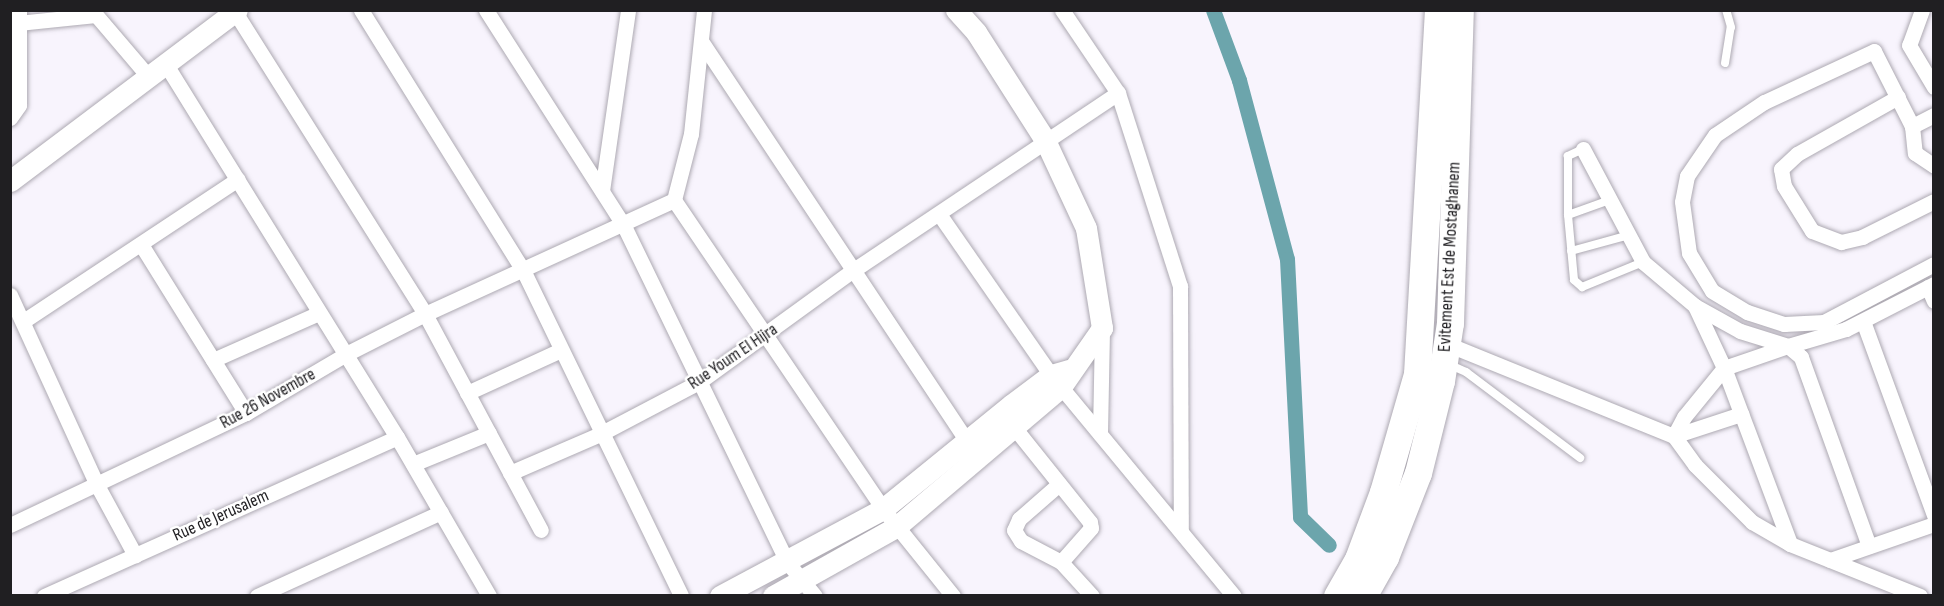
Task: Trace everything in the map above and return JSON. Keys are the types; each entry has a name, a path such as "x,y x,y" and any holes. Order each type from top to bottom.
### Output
{"highway":[{"name":"Evitement Est de Mostaghanem","path":"1363,596 1385,557 1418,473 1452,360 1460,10"},
{"name":"Evitement Est de Mostaghanem","path":"1337,596 1358,559 1383,492 1417,374 1435,18"}],"street":[{"path":"361,10 523,270 600,434 681,596"},
{"path":"486,10 624,226 787,562 808,588"},
{"path":"602,191 628,10"},
{"path":"704,10 692,134 674,200 765,338 883,509 953,596"},
{"path":"956,10 976,32 1045,140 1086,228 1102,328 1101,434"},
{"path":"1062,10 1118,93 1180,286 1181,530"},
{"path":"1922,10 1909,45 1934,87"},
{"path":"10,181 236,11 425,314 541,530"},
{"path":"10,118 19,105 19,17 96,15 148,76"},
{"path":"701,41 971,449"},
{"path":"1934,166 1915,153 1912,126 1874,51 1764,102 1715,135 1687,176 1682,202 1689,253 1712,291 1747,312 1784,324 1824,322 1934,264"},
{"path":"165,63 397,436 489,596"},
{"name":"Rue Youm El Hijra","path":"510,473 600,434 699,382 765,338 852,271 1118,93"},
{"path":"1898,97 1797,154 1781,169 1784,186 1812,231 1841,242 1862,237 1934,201"},
{"path":"1912,126 1934,115"},
{"path":"1583,148 1643,262 1695,306 1740,330 1788,346 1801,357 1869,546"},
{"path":"25,320 142,246 238,179"},
{"name":"Rue 26 Novembre","path":"10,525 246,413 346,354 425,314 624,226 674,200"},
{"path":"939,214 1101,434 1234,596"},
{"path":"142,246 246,413"},
{"path":"1674,435 1684,417 1725,368 1863,321 1932,291"},
{"path":"10,295 25,320 97,485 135,555"},
{"path":"1695,306 1725,368 1790,544"},
{"path":"213,360 319,313"},
{"path":"1863,321 1934,515"},
{"path":"773,596 808,588 896,527 971,449 1013,426 1060,378 1102,328"},
{"path":"467,393 561,350"},
{"path":"1452,360 1473,355 1674,435 1695,465 1752,522 1790,544 1920,596"},
{"path":"720,596 883,509 971,449 1060,378"},
{"path":"1674,435 1742,414"},
{"path":"1013,426 1091,528 1061,562"},
{"path":"413,465 489,433"},
{"name":"Rue de Jerusalem","path":"44,596 397,436"},
{"path":"1059,484 1019,519 1014,530 1021,542 1061,562 1092,596"},
{"path":"256,596 441,512"},
{"path":"1830,560 1934,524"}],"lane":[{"path":"1725,63 1731,27 1726,10"},
{"path":"1583,148 1568,156 1568,215 1574,280 1582,287 1643,262"},
{"path":"1568,215 1610,201"},
{"path":"1572,251 1629,235"},
{"path":"1452,360 1473,355"},
{"path":"1452,360 1580,458"}],"waterway":[{"path":"1213,10 1239,80 1287,259 1300,517 1329,545"}]}
